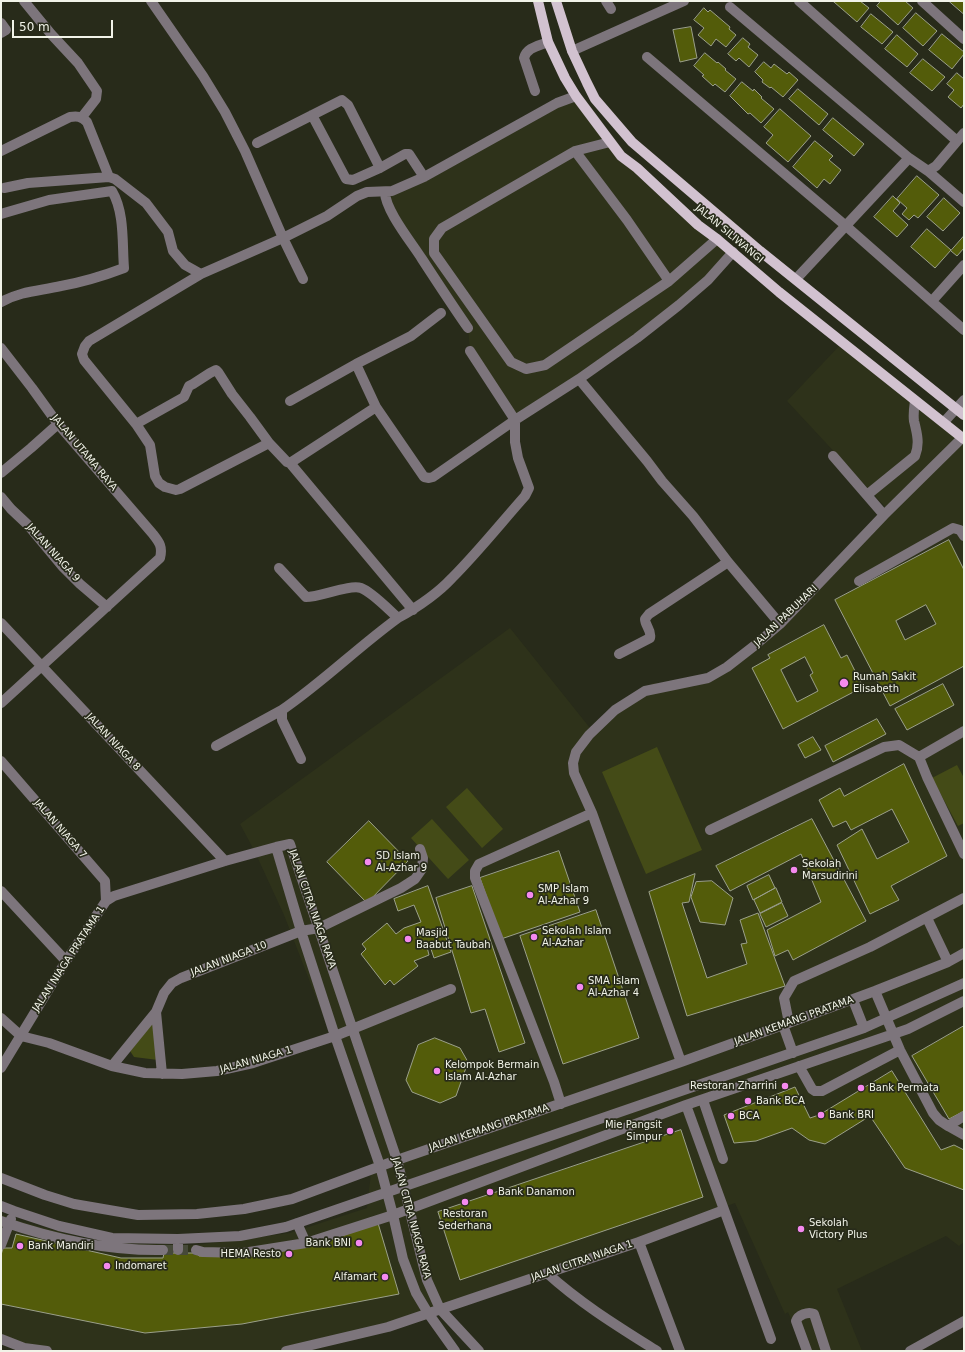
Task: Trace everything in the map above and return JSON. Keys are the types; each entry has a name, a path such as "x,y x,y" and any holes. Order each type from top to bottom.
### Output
{"main road":[{"name":"JALAN SILIWANGI","path":"538,1 548,42 565,78 576,96 621,156 637,168 698,225 733,252 779,292 963,438"},
{"name":"JALAN SILIWANGI","path":"556,1 572,51 595,98 632,142 760,250 961,412"}],"street":[{"path":"24,1 78,62 97,91 96,99 82,117"},
{"path":"151,1 218,100 245,151 283,238 303,279"},
{"path":"572,51 684,1"},
{"path":"799,1 961,137 936,166 928,170"},
{"path":"928,3 964,39"},
{"path":"730,7 909,158 928,170 964,202"},
{"path":"1,23 6,30 1,34"},
{"path":"535,91 524,58 525,54 528,50 548,42"},
{"path":"647,57 846,226 964,330"},
{"path":"269,443 176,490 165,487 158,482 155,476 150,445 136,424 84,360 82,354 83,350 89,341 201,274 283,238 327,216 356,196 367,192 385,192 398,189 424,177 550,107 576,96"},
{"path":"257,143 342,100 348,105 380,168"},
{"path":"312,115 346,179 353,180 380,168 405,154 409,154 424,177"},
{"path":"1,151 70,117 82,117 86,122 109,177"},
{"path":"610,142 575,151 442,228 434,239 434,252 511,362 526,369 545,365 669,281 717,239"},
{"path":"575,151 627,220 669,281"},
{"path":"796,279 909,158"},
{"path":"4,188 28,183 109,177 114,179 146,203 168,232 173,251 185,265 201,274"},
{"path":"1,214 49,200 112,191 121,219 124,268 95,279 24,292 1,302"},
{"path":"385,192 388,205 401,228 468,328"},
{"path":"356,364 376,407 424,477 433,477 515,420 579,379 637,338 708,280 733,252"},
{"path":"932,301 964,265"},
{"path":"290,401 356,364 411,336 441,313"},
{"name":"JALAN UTAMA RAYA","path":"1,348 58,424 159,542 162,550 160,558 107,606"},
{"path":"216,746 282,710 322,680 374,635 398,618 413,610 451,580 528,492 528,485 518,458 515,442 515,420 470,351"},
{"path":"136,424 184,397 189,386 210,372 216,370 269,443 284,460 290,463 413,610"},
{"path":"579,379 662,481 693,516 728,562 780,624"},
{"path":"944,422 961,412 964,400"},
{"path":"867,495 915,456 918,449 918,433 913,411 915,401"},
{"path":"290,463 376,407"},
{"path":"1,473 58,424"},
{"name":"JALAN PABUHARI","path":"681,1062 673,1036 592,813 574,773 573,764 576,752 589,735 615,710 645,691 708,678 727,667 754,646 780,624 884,515 963,438"},
{"path":"833,456 884,515"},
{"name":"JALAN NIAGA 9","path":"1,497 28,525 63,567 80,584 107,606"},
{"path":"860,581 953,528 960,530 964,536"},
{"path":"619,654 650,638 650,630 645,622 645,619 649,614 728,562"},
{"path":"279,568 306,597 353,588 361,588 367,591 398,618"},
{"path":"1,703 107,606"},
{"name":"JALAN NIAGA 8","path":"1,623 224,861"},
{"path":"282,710 282,720 301,759"},
{"path":"919,757 964,731"},
{"path":"710,830 884,747 899,745 919,757 926,777 964,854"},
{"name":"JALAN NIAGA 7","path":"1,761 105,881 106,901"},
{"path":"560,1104 554,1082 475,878 474,870 479,864 592,813"},
{"name":"JALAN CITRA NIAGA RAYA","path":"455,1351 428,1313 416,1293 404,1259 380,1166 335,1036 276,847 289,844 291,845 397,1160 427,1280 440,1309 479,1351"},
{"name":"JALAN NIAGA PRATAMA 1","path":"1,1068 66,961 106,901 114,896 224,861 276,847"},
{"name":"JALAN NIAGA 10","path":"112,1066 156,1012 164,993 172,983 181,978 302,932 319,928 401,888 415,879 422,869 423,858 420,849"},
{"path":"1,891 66,961"},
{"path":"793,1053 786,1024 784,998 794,981 870,947 964,898"},
{"path":"927,918 948,962"},
{"name":"JALAN KEMANG PRATAMA","path":"1,1178 45,1195 74,1204 138,1215 197,1214 244,1209 292,1199 380,1166 681,1062 853,1000 948,962 964,953"},
{"path":"1,1206 58,1226 112,1238 178,1239 240,1236 286,1227 864,1028 887,1019 964,982"},
{"name":"JALAN NIAGA 1","path":"1,1018 21,1036 49,1043 112,1066 162,1074 182,1074 217,1071 252,1063 335,1036 451,989"},
{"path":"875,991 900,1050 933,1113 939,1120 964,1135"},
{"path":"853,1000 864,1028"},
{"path":"196,1250 203,1252 243,1253 306,1242 393,1215 686,1105 908,1029 964,1001"},
{"name":"JALAN NIAGA 10","path":"156,1012 162,1074"},
{"path":"799,1066 812,1089 818,1092 900,1050"},
{"path":"703,1100 722,1159"},
{"path":"686,1105 771,1339"},
{"path":"948,1126 964,1116"},
{"name":"JALAN CITRA NIAGA 1","path":"286,1351 300,1349 388,1327 640,1242 724,1210"},
{"path":"1,1245 5,1222 14,1211"},
{"path":"5,1222 36,1232 97,1246 138,1250 163,1250"},
{"path":"298,1223 306,1242"},
{"path":"178,1239 178,1250"},
{"path":"640,1242 680,1351"},
{"path":"547,1273 563,1288 596,1312 657,1351"},
{"path":"807,1351 796,1320 811,1312 814,1314 826,1351"},
{"path":"910,1351 964,1321"},
{"path":"1,1340 24,1348 47,1351"}],"shaded area":[{"path":"577,96 610,142 733,252 638,337 515,420 470,351 468,327 388,205 392,191"},
{"path":"843,342 964,439 964,1242 959,1246 946,1236 837,1289 862,1351 805,1351 788,1312 785,1314 735,1203 388,1328 295,1351 46,1351 1,1339 1,1214 19,1221 102,1243 197,1245 290,1233 367,1208 374,1147 284,915 254,850 240,824 510,628 590,728 653,683 693,687 776,625 892,514 787,401"}],"green space":[{"path":"657,747 702,850 646,874 602,772"},
{"path":"957,765 964,778 964,823 958,826 932,778"},
{"path":"467,788 503,829 482,848 446,807"},
{"path":"432,819 469,860 448,879 411,838"},
{"path":"154,1021 158,1060 134,1057 130,1051"}],"building":[{"path":"860,1 869,8 857,22 834,2"},
{"path":"881,1 905,1 913,8 898,25 877,6"},
{"path":"949,1 964,1 964,14"},
{"path":"704,8 708,12 710,10 730,27 729,29 736,35 726,47 716,39 711,46 698,35 704,28 694,20"},
{"path":"916,13 937,31 923,46 903,28"},
{"path":"871,14 893,32 882,44 861,27"},
{"path":"691,27 697,58 680,62 673,30"},
{"path":"942,34 964,52 952,69 929,50"},
{"path":"897,35 918,54 907,67 885,49"},
{"path":"743,38 750,44 748,47 758,55 749,67 739,58 736,61 728,54"},
{"path":"705,53 717,63 718,62 736,79 725,92 715,84 713,86 694,66"},
{"path":"923,59 945,77 932,91 910,73"},
{"path":"764,62 771,68 774,64 787,74 789,72 798,80 783,97 762,82 763,80 755,72"},
{"path":"957,73 964,79 964,104 961,108 948,97 954,90 947,84"},
{"path":"742,82 753,91 754,89 762,97 761,98 774,109 761,123 750,113 748,114 730,96"},
{"path":"798,89 828,114 819,125 789,99"},
{"path":"780,109 811,136 788,162 766,143 773,135 764,127"},
{"path":"833,118 864,144 854,156 823,130"},
{"path":"815,141 833,156 829,160 841,170 830,184 824,179 817,188 793,167"},
{"path":"917,176 939,195 918,218 914,215 909,220 902,214 907,208 897,199"},
{"path":"893,196 900,203 893,211 908,225 897,237 874,217"},
{"path":"944,198 960,213 943,231 927,217"},
{"path":"927,229 951,250 935,268 911,247"},
{"path":"964,236 964,248 957,256 951,251"},
{"path":"949,540 964,570 964,666 890,706 835,600","holes":["926,605 936,624 905,640 896,621"]},
{"path":"824,625 841,658 847,655 863,687 783,729 752,668 770,658 768,655","holes":["805,657 813,673 810,675 818,691 797,702 781,670"]},
{"path":"943,684 954,705 907,730 895,709"},
{"path":"877,719 886,734 833,762 825,746"},
{"path":"813,737 821,750 805,758 798,745"},
{"path":"904,764 947,856 891,886 899,900 870,914 837,845 862,829 877,859 909,842 892,809 851,830 846,821 833,827 819,800 840,788 844,796"},
{"path":"812,819 866,921 793,960 788,950 775,956 767,930 821,902 801,854 730,891 716,866"},
{"name":"SD Islam Al-Azhar 9","path":"369,821 408,861 367,903 327,862"},
{"name":"SMP Islam Al-Azhar 9","path":"559,851 580,912 501,939 480,878"},
{"path":"695,874 689,902 682,903 707,978 747,964 741,944 747,943 740,920 758,913 785,986 687,1016 649,892"},
{"path":"769,875 775,888 753,900 747,886"},
{"path":"712,881 733,898 725,925 700,922 691,897 696,882"},
{"name":"Masjid Baabut Taubah","path":"428,886 451,952 434,958 430,946 427,947 429,955 414,961 418,966 394,985 390,980 385,985 361,954 366,949 362,944 387,923 396,934 404,928 421,922 414,905 398,911 394,899"},
{"path":"472,886 525,1043 499,1052 485,1009 471,1013 436,898"},
{"path":"776,888 782,902 760,913 754,900"},
{"path":"782,903 788,916 766,927 760,914"},
{"name":"SMA Islam Al-Azhar 4","path":"596,910 639,1038 563,1064 520,936"},
{"path":"964,1026 964,1111 949,1119 912,1056"},
{"name":"Kelompok Bermain Islam Al-Azhar","path":"435,1038 460,1048 468,1062 456,1096 440,1103 412,1092 406,1080 418,1045"},
{"path":"892,1071 941,1150 954,1145 964,1150 964,1190 905,1168 870,1116 825,1144 809,1140 792,1128 756,1141 734,1143 724,1115 795,1087 810,1118 819,1115"},
{"path":"681,1130 703,1197 460,1280 438,1212"},
{"path":"378,1223 399,1294 242,1324 145,1333 1,1304 1,1255 3,1248 12,1248 16,1234 121,1258 163,1258 164,1253 196,1253 199,1256 241,1256"}],"tunnel":[{"path":"163,1250 196,1250"}],"place":[{"name":"Rumah Sakit Elisabeth","path":"844,683"},
{"name":"SD Islam Al-Azhar 9","path":"368,862"},
{"name":"Sekolah Marsudirini","path":"794,870"},
{"name":"SMP Islam Al-Azhar 9","path":"530,895"},
{"name":"Sekolah Islam Al-Azhar","path":"534,937"},
{"name":"Masjid Baabut Taubah","path":"408,939"},
{"name":"SMA Islam Al-Azhar 4","path":"580,987"},
{"name":"Kelompok Bermain Islam Al-Azhar","path":"437,1071"},
{"name":"Restoran Zharrini","path":"785,1086"},
{"name":"Bank Permata","path":"861,1088"},
{"name":"Bank BCA","path":"748,1101"},
{"name":"Bank BRI","path":"821,1115"},
{"name":"BCA","path":"731,1116"},
{"name":"Mie Pangsit Simpur","path":"670,1131"},
{"name":"Bank Danamon","path":"490,1192"},
{"name":"Restoran Sederhana","path":"465,1202"},
{"name":"Sekolah Victory Plus","path":"801,1229"},
{"name":"Bank BNI","path":"359,1243"},
{"name":"Bank Mandiri","path":"20,1246"},
{"name":"HEMA Resto","path":"289,1254"},
{"name":"Indomaret","path":"107,1266"},
{"name":"Alfamart","path":"385,1277"}]}
